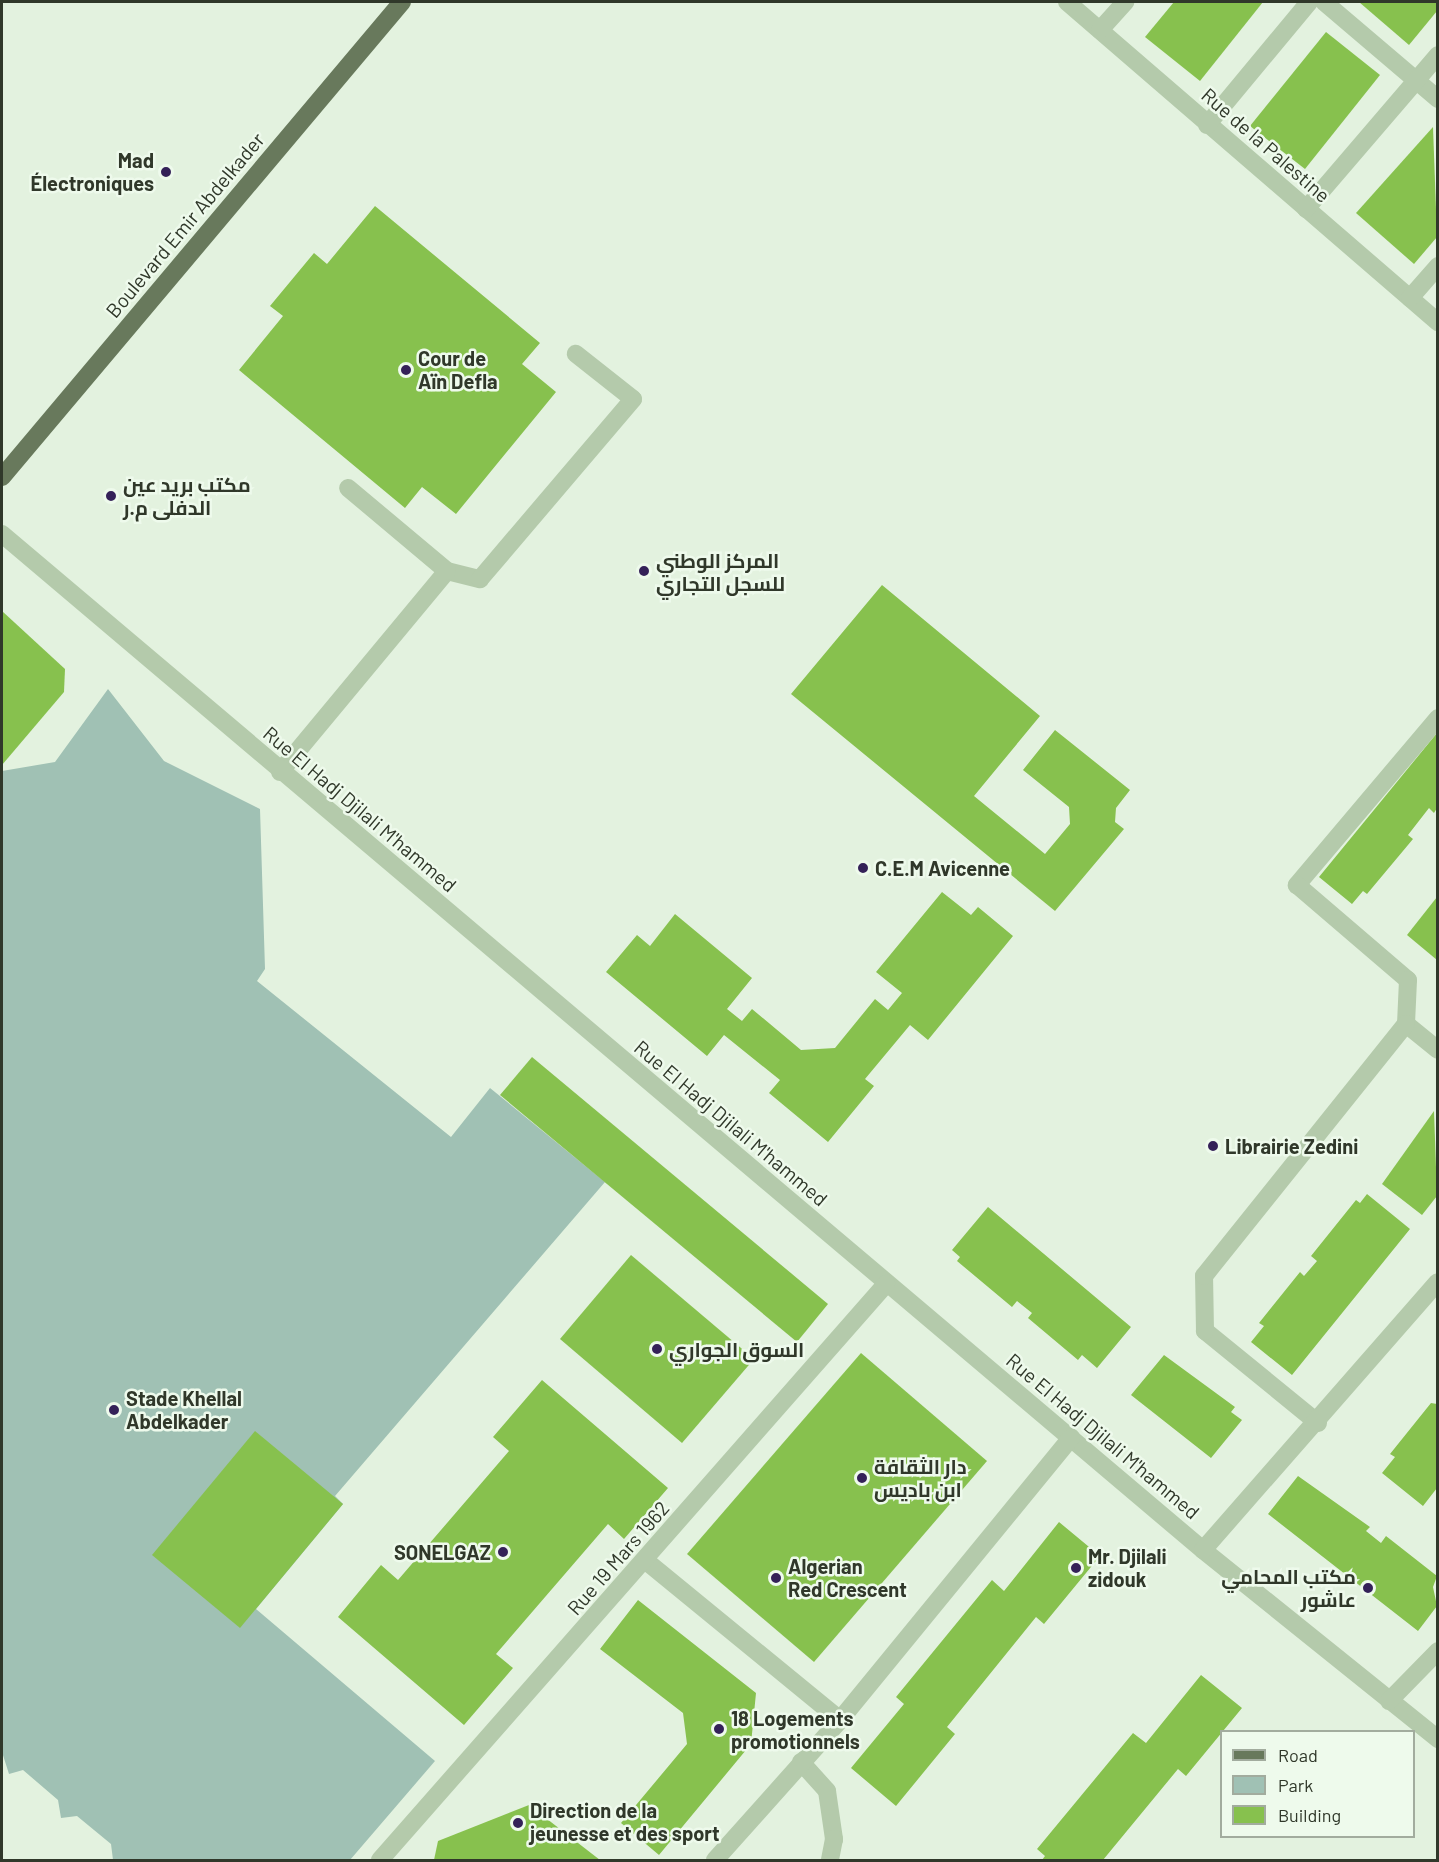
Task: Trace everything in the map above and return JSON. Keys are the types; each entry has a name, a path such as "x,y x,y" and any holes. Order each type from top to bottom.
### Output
{"main road":[{"name":"Boulevard Emir Abdelkader","path":"2,477 402,2"}],"street":[{"name":"Rue de la Palestine","path":"1067,2 1437,322"},
{"path":"1100,30 1125,2"},
{"path":"1207,125 1309,2"},
{"path":"1324,2 1437,99"},
{"path":"1306,209 1437,55"},
{"path":"1410,298 1437,266"},
{"path":"348,488 447,571 480,579 633,399 576,354"},
{"name":"Rue El Hadj Djilali M'hammed","path":"2,534 886,1284 1203,1550 1437,1739"},
{"path":"280,772 447,571"},
{"path":"1318,1423 1205,1331 1204,1276 1406,1024 1408,980 1297,885 1437,718"},
{"path":"1406,1024 1437,1050"},
{"path":"1203,1550 1318,1423 1437,1282"},
{"name":"Rue 19 Mars 1962","path":"380,1860 646,1561 886,1284"},
{"path":"715,1860 840,1720 1071,1438"},
{"path":"646,1561 840,1720"},
{"path":"1389,1701 1437,1651"},
{"path":"801,1762 827,1791 834,1839 830,1860"}],"green space":[{"path":"108,689 164,761 260,809 265,969 257,981 451,1137 490,1088 605,1182 335,1496 343,1504 256,1609 435,1761 350,1860 113,1860 111,1844 77,1816 61,1818 58,1800 23,1770 9,1774 2,1752 2,771 55,762"}],"building":[{"path":"1174,2 1263,2 1200,81 1145,37"},
{"path":"1359,2 1437,2 1437,11 1409,45"},
{"path":"1326,32 1380,75 1305,169 1250,126"},
{"path":"1433,127 1437,237 1414,264 1356,213"},
{"path":"375,206 540,343 522,364 556,392 456,514 422,487 405,508 239,370 283,316 270,306 314,253 327,264"},
{"path":"882,585 1040,716 974,796 1045,854 1070,824 1069,807 1023,770 1055,730 1130,790 1116,808 1115,822 1124,829 1055,911 791,694"},
{"path":"2,611 65,669 64,692 2,765"},
{"path":"1437,733 1437,808 1434,813 1429,808 1408,835 1413,839 1367,894 1363,891 1352,904 1319,877"},
{"path":"942,892 971,915 978,907 1013,936 928,1040 910,1025 865,1079 874,1086 828,1142 769,1093 780,1080 724,1035 707,1056 606,972 637,935 650,946 675,914 752,978 727,1009 742,1021 752,1009 801,1050 835,1048 875,999 888,1010 902,993 876,972"},
{"path":"1437,897 1437,960 1407,935"},
{"path":"532,1057 828,1304 797,1342 500,1095"},
{"path":"1434,1111 1437,1196 1422,1215 1382,1184"},
{"path":"1367,1194 1410,1229 1292,1375 1251,1342 1264,1326 1259,1323 1300,1272 1304,1276 1317,1261 1311,1256 1356,1200 1360,1203"},
{"path":"988,1207 1131,1327 1097,1368 1082,1355 1078,1360 1028,1318 1032,1313 1017,1301 1012,1307 957,1261 960,1257 952,1250"},
{"name":"السوق الجواري","path":"631,1255 754,1359 682,1443 560,1339"},
{"name":"دار الثقافة ابن باديس","path":"861,1353 987,1461 814,1662 687,1554"},
{"path":"1164,1355 1235,1407 1231,1412 1242,1420 1211,1458 1131,1395"},
{"name":"SONELGAZ","path":"542,1380 668,1488 624,1539 608,1524 496,1654 513,1668 464,1725 338,1617 381,1565 398,1580 509,1451 493,1437"},
{"path":"1431,1403 1437,1404 1437,1488 1423,1506 1382,1473 1395,1457 1390,1454"},
{"path":"255,1431 343,1504 240,1628 152,1555"},
{"path":"1298,1476 1370,1527 1366,1531 1381,1543 1386,1536 1437,1576 1433,1587 1437,1606 1418,1631 1268,1514"},
{"path":"1059,1522 1100,1556 1044,1624 1036,1617 947,1727 955,1734 896,1806 851,1768 904,1704 896,1697 992,1580 1004,1591"},
{"name":"18 Logements promotionnels","path":"638,1600 756,1693 751,1744 659,1855 621,1823 687,1744 683,1713 600,1649"},
{"path":"1201,1675 1242,1708 1224,1730 1220,1730 1220,1735 1186,1776 1178,1769 1103,1860 1042,1860 1045,1856 1037,1849 1133,1733 1146,1743"},
{"name":"Direction de la jeunesse et des sport","path":"529,1805 600,1860 434,1860 438,1841"}],"place":[{"name":"Mad Électroniques","path":"166,172"},
{"name":"Cour de Aïn Defla","path":"406,370"},
{"name":"مكتب بريد عين الدفلى م.ر","path":"111,496"},
{"name":"المركز الوطني للسجل التجاري","path":"644,571"},
{"name":"C.E.M Avicenne","path":"863,868"},
{"name":"Librairie Zedini","path":"1213,1146"},
{"name":"السوق الجواري","path":"657,1349"},
{"name":"Stade Khellal Abdelkader","path":"114,1410"},
{"name":"دار الثقافة ابن باديس","path":"862,1478"},
{"name":"SONELGAZ","path":"503,1552"},
{"name":"Mr. Djilali zidouk","path":"1076,1568"},
{"name":"Algerian Red Crescent","path":"776,1578"},
{"name":"مكتب المحامي عاشور","path":"1368,1588"},
{"name":"18 Logements promotionnels","path":"719,1729"},
{"name":"Direction de la jeunesse et des sport","path":"518,1823"}]}
